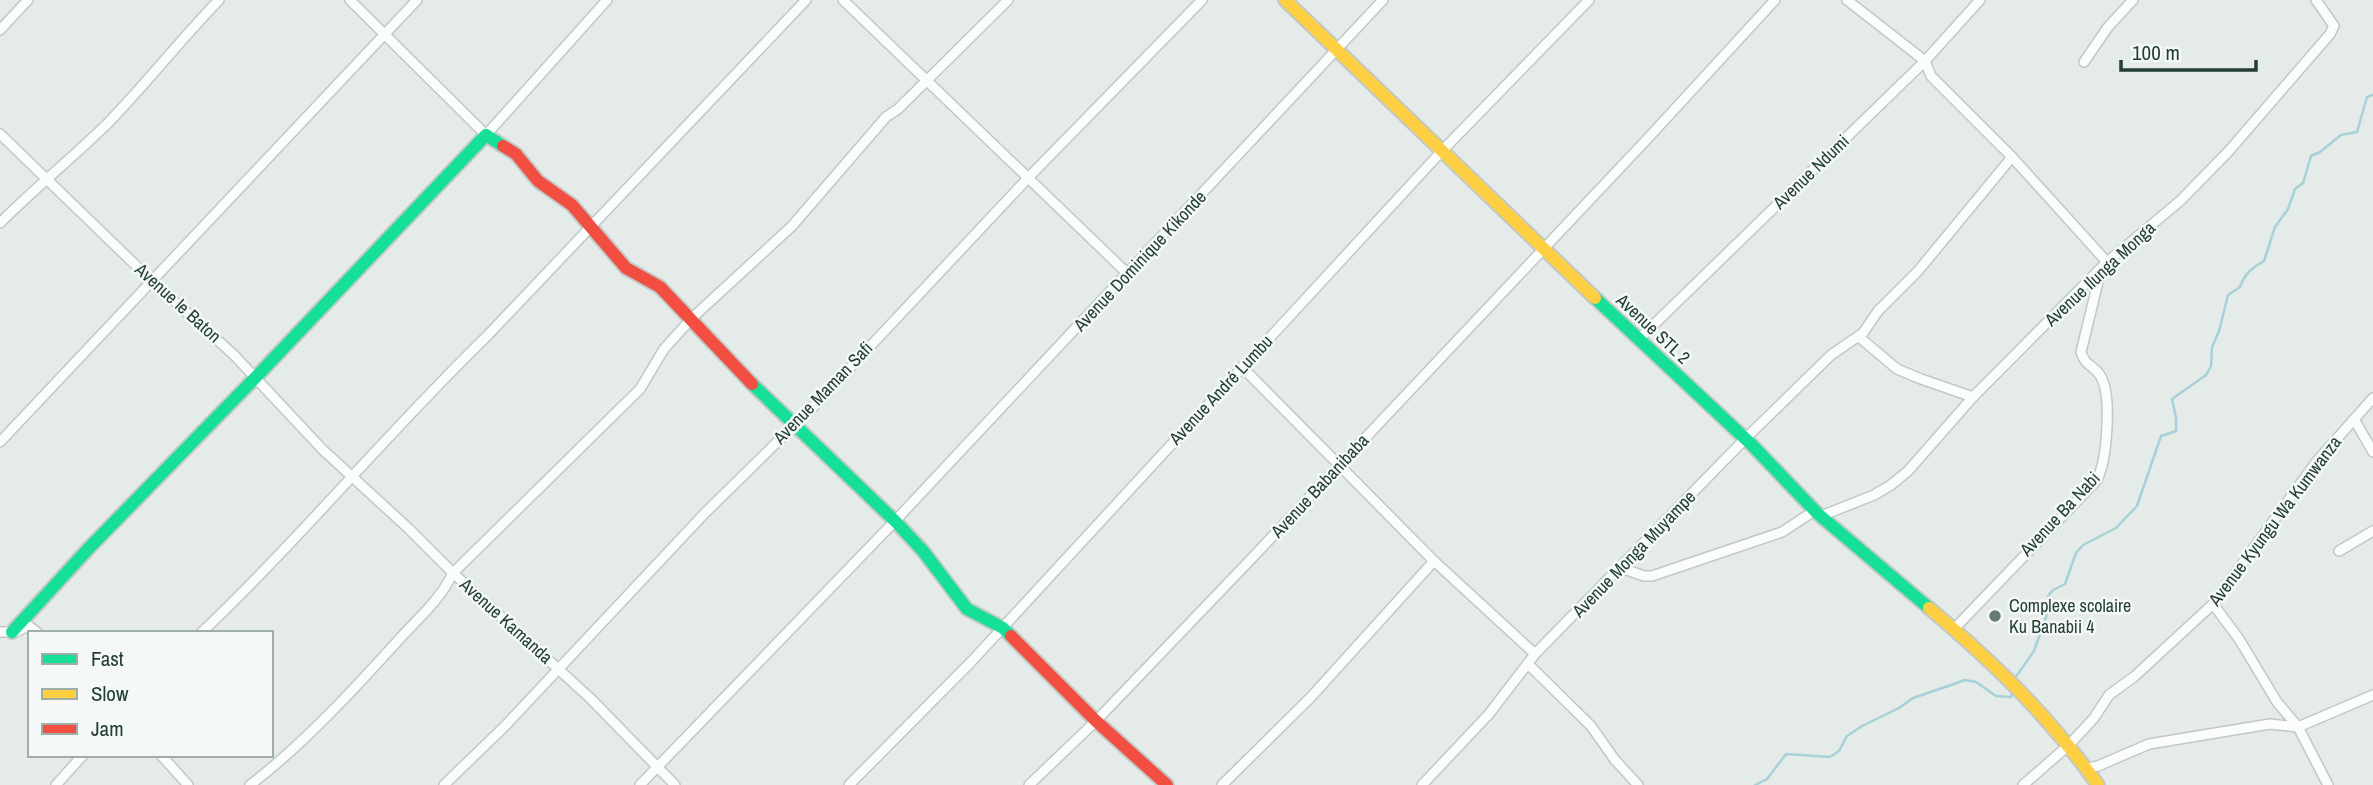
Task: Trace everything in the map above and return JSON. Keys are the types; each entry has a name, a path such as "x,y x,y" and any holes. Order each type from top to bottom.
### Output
{"street":[{"path":"0,30 29,0"},
{"path":"0,223 107,124 159,68 183,36 219,0"},
{"path":"350,0 486,135 516,154 538,181 572,205 626,268 660,287 718,350 895,521 923,551 967,610 1003,628 1096,721 1167,785"},
{"path":"0,442 416,0"},
{"path":"3,633 256,377 486,135 607,0"},
{"path":"203,631 806,0"},
{"path":"843,0 1128,274"},
{"path":"250,785 297,743 373,667 438,598 453,573 634,396 645,383 656,358 691,319 792,226 886,117 898,109 1008,0"},
{"name":"Avenue Maman Safi","path":"444,785 559,669 704,514 818,402 1028,177 1202,0"},
{"name":"Avenue STL 2","path":"1285,0 1440,152 1745,439 1818,513 2005,675 2068,745"},
{"name":"Avenue Dominique Kikonde","path":"640,785 895,521 1383,0"},
{"name":"Avenue André Lumbu","path":"849,785 915,721 1003,628 1440,152 1589,0"},
{"name":"Avenue Babanibaba","path":"1029,785 1096,721 1338,467 1775,0"},
{"path":"1847,0 1924,61 1931,76 2012,157 2107,262"},
{"name":"Avenue Ndumi","path":"1638,340 1924,61 1980,0"},
{"path":"2084,62 2108,27 2133,0"},
{"name":"Avenue Ilunga Monga","path":"1621,568 1652,576 1783,532 1818,513 1874,495 1891,485 1908,471 1973,397 2107,262 2190,191 2324,43 2334,26 2316,0"},
{"name":"Avenue le Baton","path":"0,134 152,281 234,355 323,450 353,476"},
{"name":"Avenue Monga Muyampe","path":"1535,654 1745,439 1831,355 1859,337 1878,311 1950,234 2012,157"},
{"name":"Avenue Ba Nabi","path":"1954,629 2096,480 2102,469 2108,411 2106,388 2099,373 2084,362 2081,352 2098,282 2107,262"},
{"path":"1859,337 1898,369 1973,397"},
{"path":"1242,368 1434,561 1535,654 1489,713 1422,785"},
{"path":"1960,392 1988,383"},
{"name":"Avenue Kyungu Wa Kumwanza","path":"2023,785 2094,718 2109,695 2135,676 2213,604 2304,477 2373,398"},
{"path":"2354,419 2373,452"},
{"name":"Avenue Kamanda","path":"353,476 453,573 559,669 658,768"},
{"path":"2339,551 2373,531"},
{"path":"1222,785 1311,697 1434,561"},
{"path":"2213,604 2239,639 2277,702 2298,727 2328,785"},
{"path":"3,633 29,626 35,631"},
{"path":"1528,664 1591,726 1615,760 1638,785"},
{"path":"2087,768 2098,766 2149,744 2270,724 2298,727 2373,695"},
{"path":"2068,745 2098,785"},
{"path":"56,785 81,757"},
{"path":"163,757 188,785"},
{"path":"658,768 675,785"}],"waterway":[{"path":"2015,678 2034,651 2047,614 2048,596 2065,584 2076,553 2083,545 2116,528 2137,506 2161,436 2176,431 2172,399 2206,375 2211,366 2212,347 2228,295 2240,287 2249,271 2264,261 2275,227 2288,209 2295,189 2303,183 2311,156 2341,135 2357,132 2367,97 2373,95"},
{"path":"1755,785 1767,779 1786,754 1830,757 1839,751 1847,736 1913,698 1965,680 1976,682 1996,696 2011,697 2013,688"}],"traffic: fast":[{"path":"12,632 89,548 486,135 503,146"},
{"path":"1595,298 1752,445 1817,513 1929,608"},
{"path":"752,384 895,521 923,551 967,609 1003,628 1011,636"}],"traffic: slow":[{"path":"1285,0 1595,298"},
{"path":"1929,608 2019,691 2060,736 2098,785"}],"traffic: jam":[{"path":"503,146 516,154 538,181 572,205 626,268 660,287 752,384"},
{"path":"1011,636 1096,721 1167,785"}],"place":[{"name":"Complexe scolaire Ku Banabii 4","path":"1995,616"}]}
